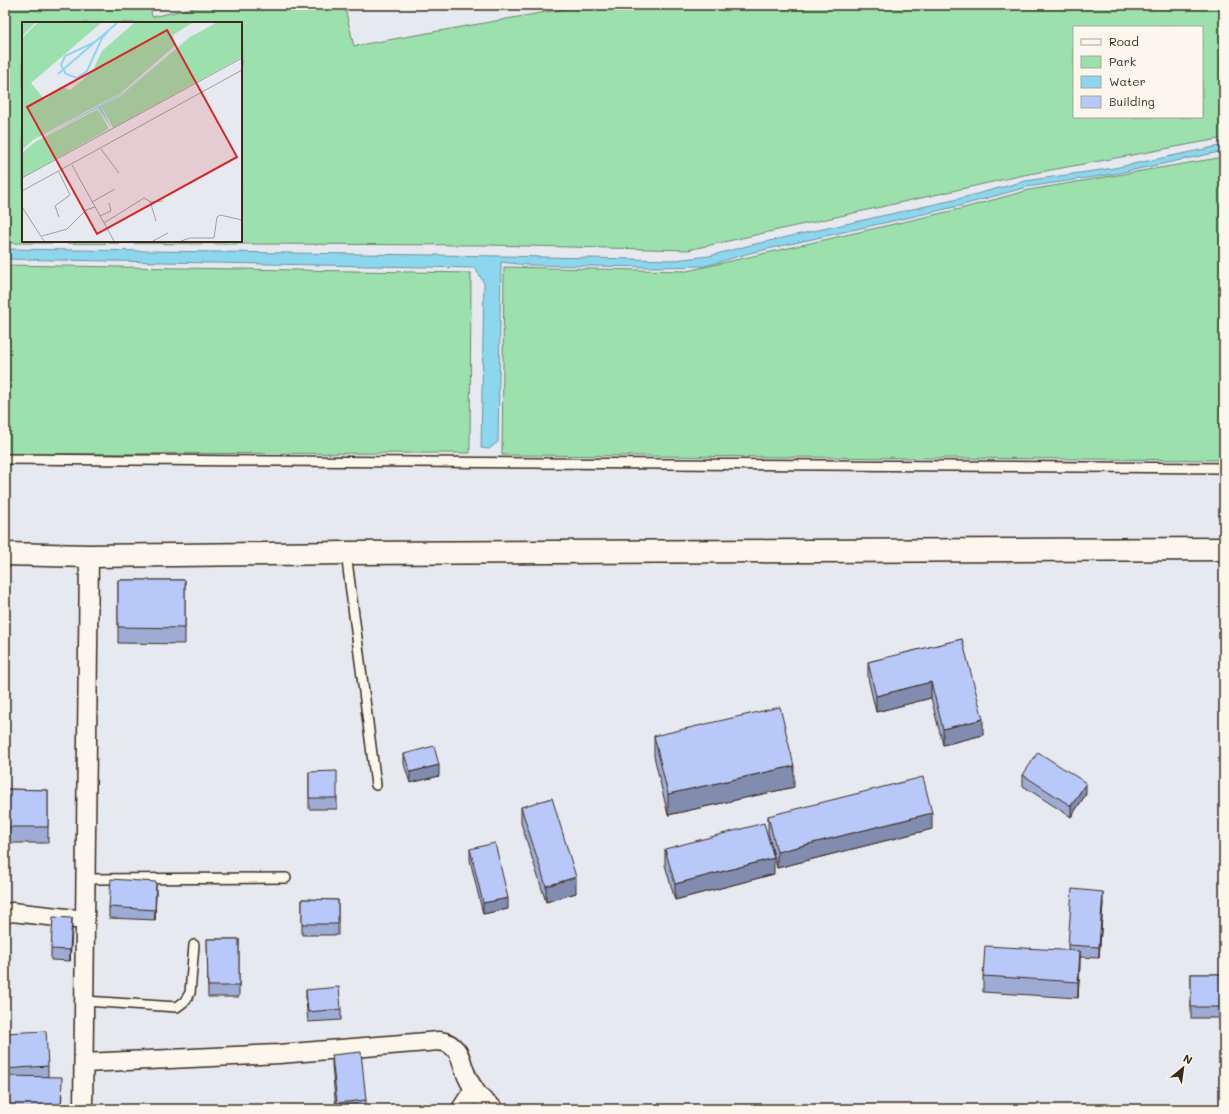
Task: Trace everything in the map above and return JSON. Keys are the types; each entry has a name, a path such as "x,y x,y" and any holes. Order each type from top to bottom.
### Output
{"street":[{"path":"5,554 89,556 1224,549"},
{"path":"83,1109 89,556"},
{"path":"5,914 12,912 85,920"},
{"path":"84,1063 279,1054 439,1041 448,1042 457,1050 467,1077 474,1089 483,1102 494,1109"},
{"path":"461,1109 474,1089"}],"lane":[{"path":"5,459 1224,468"},
{"path":"346,554 376,785"},
{"path":"86,879 286,878"},
{"path":"85,1001 177,1007 185,1002 190,993 194,945"}],"green space":[{"path":"5,5 150,5 152,17 206,5 341,5 345,8 354,46 569,8 573,5 1224,5 1224,138 1024,175 688,250 488,245 5,243"},
{"path":"1224,157 1224,460 502,455 504,267 687,271 960,209 1029,190"},
{"path":"5,265 471,273 470,453 5,454"}],"water":[{"path":"1224,145 1224,151 1114,174 1027,187 959,206 750,253 705,266 653,267 527,265 501,262 498,442 489,449 481,448 484,283 475,268 5,259 5,249 675,260 709,256 751,245 958,199 1025,181 1114,168"}],"building":[{"path":"118,580 185,580 185,628 118,627"},
{"path":"962,639 983,719 943,729 931,682 876,696 868,662"},
{"path":"780,707 794,766 668,794 654,736"},
{"path":"434,746 439,765 410,772 404,754"},
{"path":"1038,752 1086,783 1071,806 1023,775"},
{"path":"337,771 337,798 309,798 309,772"},
{"path":"923,777 932,813 777,852 768,816"},
{"path":"5,789 48,790 48,827 5,827"},
{"path":"552,798 576,877 546,886 521,807"},
{"path":"764,823 774,858 675,884 665,849"},
{"path":"495,843 508,898 483,903 470,849"},
{"path":"111,879 156,882 155,910 109,907"},
{"path":"1072,889 1103,892 1099,947 1068,945"},
{"path":"302,899 338,900 338,924 302,924"},
{"path":"53,917 72,918 70,950 51,949"},
{"path":"207,939 239,939 239,986 208,986"},
{"path":"985,946 1080,951 1078,982 983,976"},
{"path":"1191,974 1224,974 1224,1007 1191,1007"},
{"path":"339,987 341,1009 308,1012 306,990"},
{"path":"46,1031 48,1066 5,1069 5,1033"},
{"path":"361,1052 366,1100 337,1103 332,1055"},
{"path":"5,1076 62,1077 61,1109 5,1109"}]}
